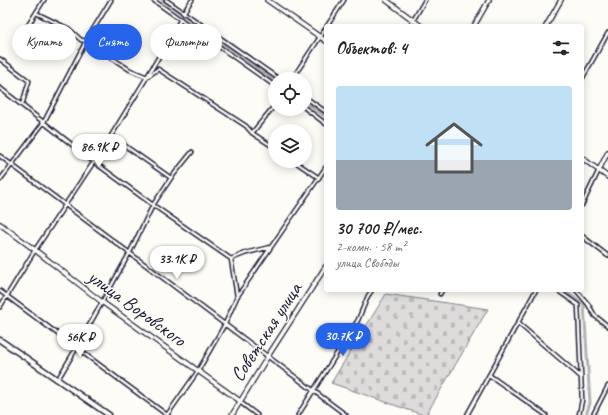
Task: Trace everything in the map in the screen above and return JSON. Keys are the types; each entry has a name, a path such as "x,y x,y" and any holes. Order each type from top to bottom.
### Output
{"main road":[{"path":"267,0 324,40"},
{"path":"386,0 419,24"},
{"path":"475,24 489,0"},
{"path":"547,24 561,0"},
{"path":"599,170 608,152"},
{"path":"584,159 608,177"},
{"name":"улица Воровского","path":"0,224 102,302 240,401"},
{"name":"Советская улица","path":"232,415 324,269"},
{"path":"0,340 109,415"}],"street":[{"path":"29,24 44,0"},
{"path":"96,24 111,0"},
{"path":"153,0 268,81"},
{"path":"166,0 269,72"},
{"path":"183,12 192,0"},
{"path":"328,24 344,0"},
{"path":"411,24 425,0"},
{"path":"36,13 69,29 81,40 84,41"},
{"path":"0,307 64,205 111,136 181,19"},
{"path":"297,72 324,30"},
{"path":"584,75 608,33"},
{"path":"0,180 44,122 84,45"},
{"path":"0,59 29,81 22,105"},
{"path":"115,60 130,70 147,76"},
{"path":"147,76 158,69 246,126 252,133 268,143"},
{"path":"0,88 94,162 231,259 237,297"},
{"path":"312,102 324,111"},
{"path":"312,113 324,122"},
{"path":"252,133 268,114"},
{"path":"111,136 171,178"},
{"path":"58,380 129,254 153,205 171,178 192,152"},
{"path":"0,156 346,415"},
{"path":"304,168 319,178"},
{"path":"0,290 167,415 198,371 225,324 237,297 270,246 324,170"},
{"path":"584,201 599,170"},
{"path":"584,238 608,256"},
{"path":"231,259 270,246"},
{"path":"298,415 358,320 371,292"},
{"path":"467,415 535,292"},
{"path":"560,292 578,305 582,400 579,415"},
{"path":"578,292 588,304 595,316 608,326"},
{"path":"518,322 581,377"},
{"path":"489,376 546,415"},
{"path":"593,415 608,386"},
{"path":"603,395 608,398"},
{"name":"улица Воровского","path":"240,401 257,415"}],"green space":[{"path":"386,294 488,309 426,415 331,383"}],"waterway":[{"path":"162,0 268,76"},
{"path":"312,107 324,116"},
{"path":"568,292 584,305 590,403 586,415"}]}
